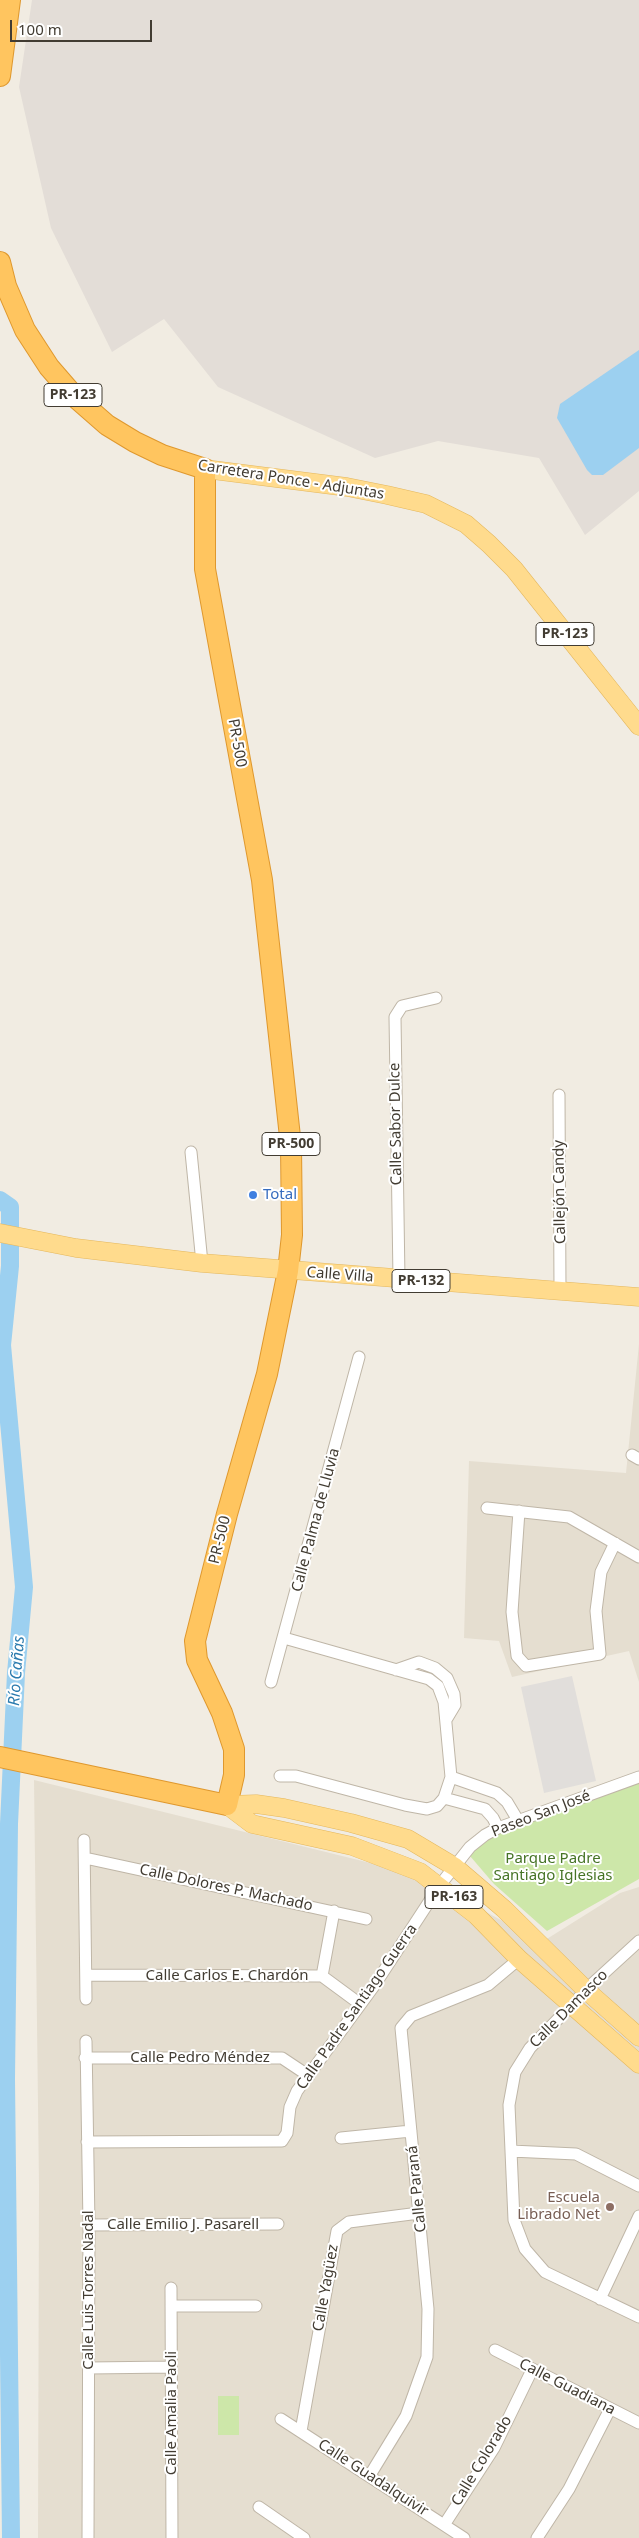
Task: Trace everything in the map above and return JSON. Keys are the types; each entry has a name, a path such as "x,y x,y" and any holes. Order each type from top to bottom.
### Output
{"highway":[{"path":"0,76 10,0"},
{"name":"Carretera Ponce - Adjuntas","path":"0,262 6,286 25,330 49,367 75,397 107,425 135,442 162,456 205,469"},
{"name":"PR-500","path":"205,469 205,569 262,880 291,1146 292,1235 288,1271 267,1374 227,1514 195,1641 197,1660 226,1722 234,1749 234,1775 227,1805"},
{"name":"PR-163","path":"0,1757 227,1805"}],"main road":[{"name":"Carretera Ponce - Adjuntas","path":"205,469 348,487 426,504 466,524 490,544 514,570 639,726"},
{"name":"Calle Villa","path":"0,1234 76,1248 202,1263 639,1297"},
{"name":"PR-163","path":"227,1805 256,1804 284,1808 351,1823 408,1839 448,1875 522,1926 586,1990 639,2037"},
{"name":"PR-163","path":"227,1805 252,1824 308,1836 344,1836 370,1841 406,1854 448,1875 476,1915 519,1959 639,2064"}],"street":[{"name":"Calle Sabor Dulce","path":"399,1279 395,1016 402,1006 436,998"},
{"name":"Callejón Candy","path":"559,1095 560,1290"},
{"path":"191,1152 202,1263"},
{"name":"Calle Palma de Lluvia","path":"271,1682 359,1357"},
{"path":"487,1508 569,1517 639,1557"},
{"path":"518,1511 512,1612 517,1656 526,1666 600,1654 596,1611 601,1572 615,1543"},
{"path":"280,1776 296,1776 406,1805 427,1808 437,1806 444,1798 451,1778 444,1702 438,1686 428,1679 284,1638"},
{"name":"Paseo San José","path":"448,1875 470,1847 485,1835 498,1828 519,1822 639,1777"},
{"path":"451,1778 497,1792 519,1822"},
{"path":"444,1798 485,1809 493,1818 498,1828"},
{"path":"84,1840 86,2000"},
{"name":"Calle Dolores P. Machado","path":"85,1858 366,1919"},
{"name":"Calle Padre Santiago Guerra","path":"87,2142 282,2141 287,2134 290,2107 297,2091 360,2004 448,1875"},
{"path":"322,1976 334,1911"},
{"name":"Calle Damasco","path":"639,1942 586,1990 530,2048 515,2072 510,2105 514,2220 525,2249 545,2272 639,2317"},
{"name":"Calle Paraná","path":"370,2475 406,2416 427,2357 428,2309 401,2028 411,2016 488,1985 519,1959"},
{"name":"Calle Carlos E. Chardón","path":"86,1975 322,1976 360,2004"},
{"name":"Calle Luis Torres Nadal","path":"86,2042 89,2225 88,2538"},
{"name":"Calle Pedro Méndez","path":"85,2058 282,2058 309,2076"},
{"path":"353,2124 354,2137"},
{"path":"341,2138 411,2131"},
{"path":"511,2151 576,2154 639,2186"},
{"name":"Calle Yagüez","path":"301,2431 337,2231 349,2222 419,2213"},
{"path":"600,2299 639,2216"},
{"name":"Calle Emilio J. Pasarell","path":"89,2225 278,2224"},
{"name":"Calle Amalia Paoli","path":"171,2288 172,2538"},
{"path":"171,2306 256,2306"},
{"name":"Calle Guadiana","path":"495,2350 639,2423"},
{"path":"89,2368 171,2367"},
{"name":"Calle Colorado","path":"444,2525 494,2448 532,2370"},
{"path":"536,2538 569,2489 610,2408"},
{"name":"Calle Guadalquivir","path":"281,2418 464,2538"},
{"path":"259,2507 286,2533 304,2538"}],"shaded area":[{"path":"32,0 639,0 639,491 585,535 539,458 438,441 375,458 218,387 164,319 112,352 51,228 19,87"},
{"path":"639,1344 639,1682 629,1651 512,1677 499,1641 464,1638 469,1461 626,1473"},
{"path":"572,1676 596,1781 544,1793 521,1687"},
{"path":"34,1780 415,1874 542,1942 620,1893 639,1887 639,2538 38,2538 39,2186"}],"green space":[{"name":"Parque Padre Santiago Iglesias","path":"639,1780 639,1879 547,1931 494,1884 470,1856 472,1849 486,1837"},
{"path":"218,2396 239,2396 239,2435 218,2435"}],"water":[{"path":"639,350 639,448 603,475 592,475 587,470 557,418 560,404"}],"waterway":[{"name":"Río Cañas","path":"0,1200 10,1207 10,1266 2,1345 24,1587 16,1673 9,1824 6,2079 11,2538"}],"place":[{"name":"Total","path":"253,1195"},
{"name":"Escuela Librado Net","path":"610,2207"}]}
